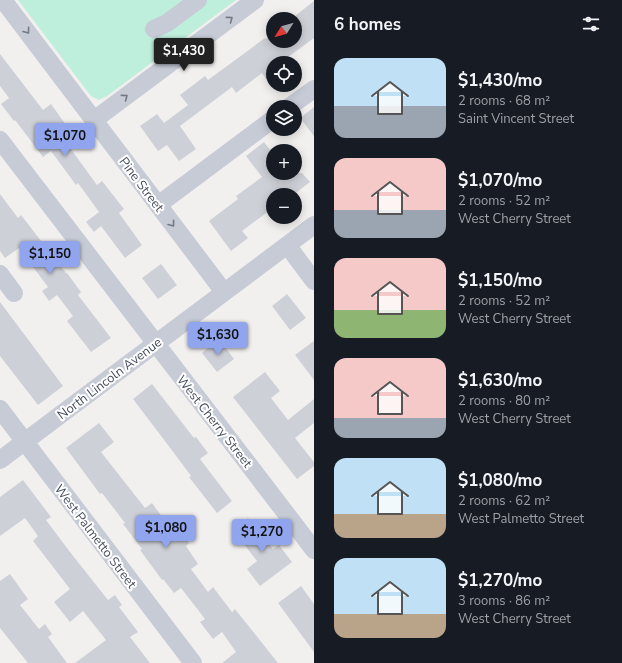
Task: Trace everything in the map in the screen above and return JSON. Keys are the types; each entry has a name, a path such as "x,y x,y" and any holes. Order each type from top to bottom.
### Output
{"street":[{"name":"Pine Street","path":"3,0 224,292"},
{"path":"154,29 167,23 198,0"},
{"path":"94,120 255,0"},
{"path":"299,100 314,89"},
{"path":"158,205 266,124"},
{"name":"West Cherry Street","path":"0,140 314,550"},
{"name":"North Lincoln Avenue","path":"0,460 314,224"},
{"path":"287,245 314,281"},
{"path":"0,274 14,293"},
{"name":"West Palmetto Street","path":"0,409 193,663"}],"green space":[{"path":"18,0 236,0 107,96 99,100 91,96"}],"building":[{"path":"314,1 314,38 302,47 302,12 300,12"},
{"path":"265,38 266,48 300,48 290,56 266,56 266,79 262,73 236,93 232,87 180,126 196,149 179,161 167,145 158,151 140,126 157,114 164,123 188,105 180,95 205,76 208,80"},
{"path":"0,54 43,110 51,104 73,135 65,141 97,185 102,181 124,209 119,213 142,245 125,258 101,226 94,232 86,222 99,212 78,183 76,185 51,151 43,157 1,104 9,98 0,86"},
{"path":"314,107 314,136 302,121 302,116"},
{"path":"264,142 266,145 266,180 302,180 302,173 310,182 302,188 266,188 266,213 242,231 248,238 231,251 209,221 238,199 236,196 262,177 246,156"},
{"path":"0,194 18,218 21,215 67,273 81,292 78,295 111,338 91,352 67,321 73,316 57,295 49,301 42,291 48,287 19,248 5,258 0,251"},
{"path":"161,264 177,285 158,299 142,278"},
{"path":"287,294 306,318 290,330 272,306"},
{"path":"0,302 63,386 38,405 0,356"},
{"path":"219,339 234,359 217,372 202,353"},
{"path":"314,341 314,380 295,355"},
{"path":"265,372 280,391 271,398 288,420 314,399 314,423 295,438 314,462 314,466 297,479 233,397"},
{"path":"152,384 194,438 196,437 208,453 200,459 232,501 217,513 133,399"},
{"path":"99,423 114,442 101,452 145,508 152,503 177,537 182,534 189,543 186,546 198,564 191,569 208,592 213,587 232,612 235,609 278,663 222,663 236,652 222,632 213,639 200,622 205,619 181,588 174,593 163,579 162,580 140,550 142,549 123,524 125,523 102,493 100,494 66,448"},
{"path":"23,480 51,517 46,520 108,600 115,595 122,605 119,607 138,632 130,637 150,663 75,663 106,640 83,611 70,622 54,602 70,589 33,541 38,536 25,518 0,536 0,497"},
{"path":"248,518 273,549 279,545 292,562 260,586 247,569 257,561 233,530"},
{"path":"10,574 28,599 20,605 39,629 45,624 52,634 48,637 67,663 28,663 0,628 0,581"},
{"path":"301,586 314,604 314,652 278,603"}]}
